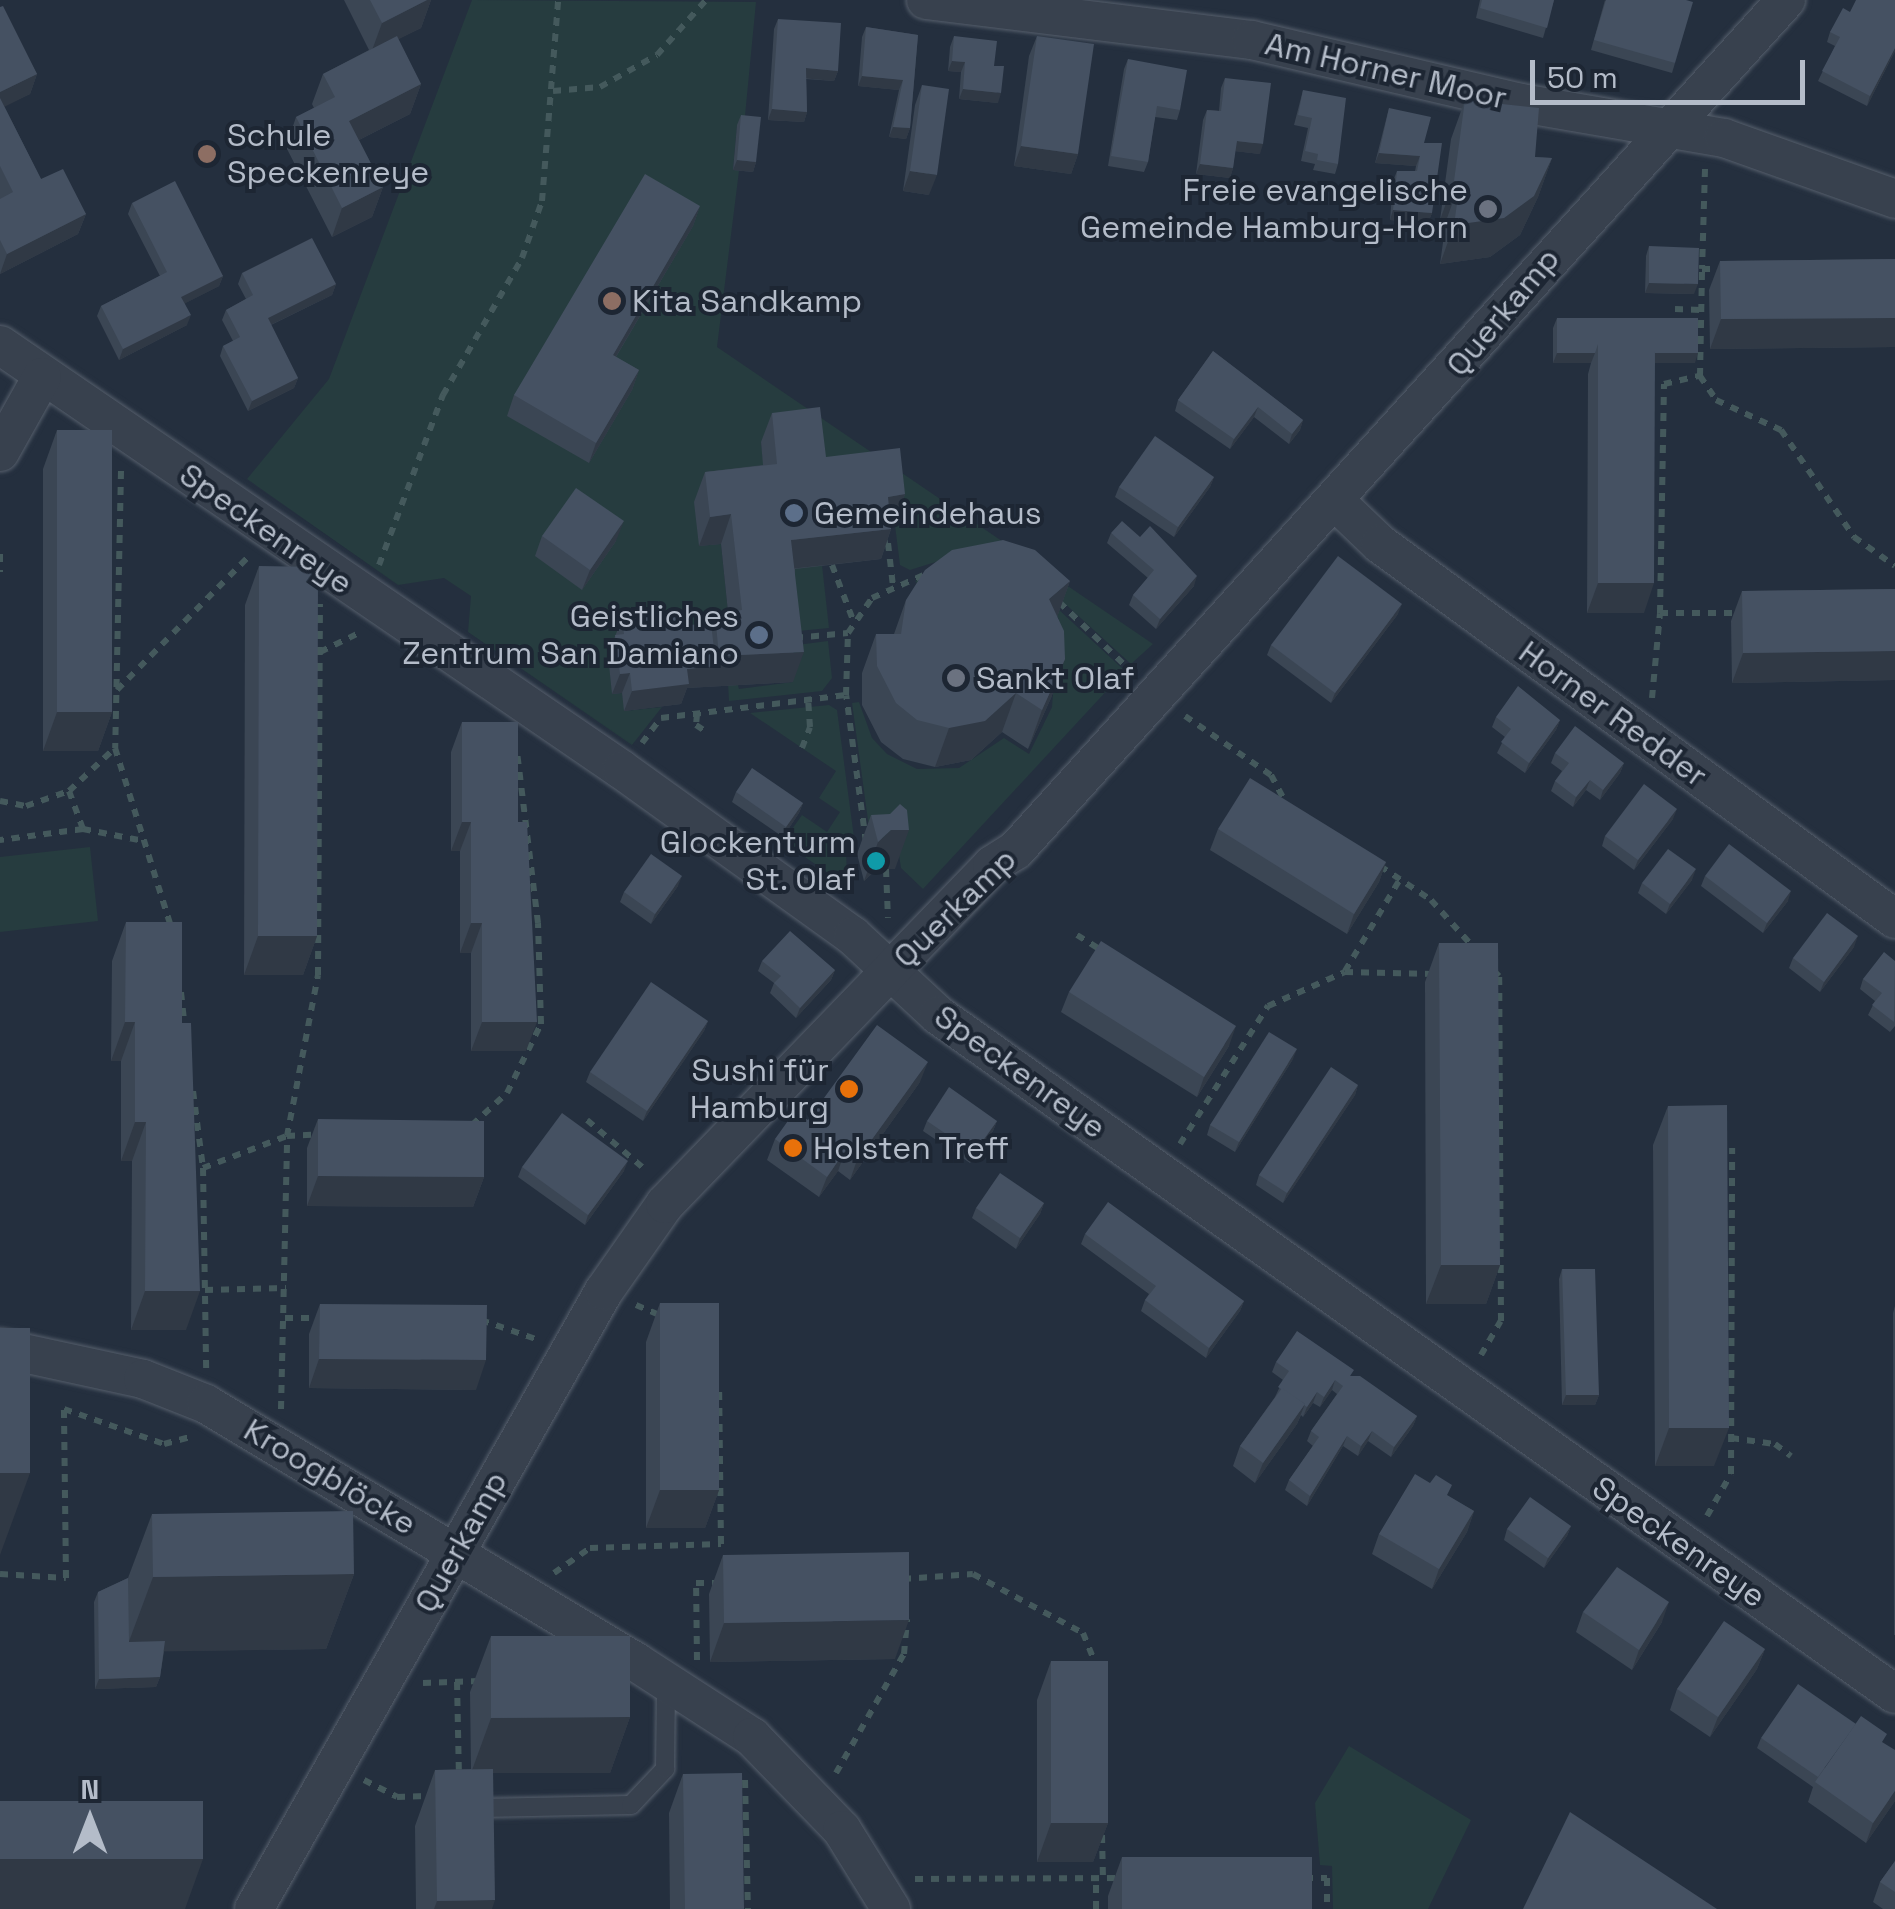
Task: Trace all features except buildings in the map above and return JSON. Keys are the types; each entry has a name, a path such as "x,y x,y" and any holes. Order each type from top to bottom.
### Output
{"street":[{"name":"Am Horner Moor","path":"926,0 1252,40 1521,103 1724,138 1895,199"},
{"name":"Querkamp","path":"254,1909 604,1291 675,1194 992,866 1016,850 1336,502 1666,127 1786,0"},
{"name":"Speckenreye","path":"0,345 622,770 853,936 938,1015 1461,1391 1895,1694"},
{"path":"0,452 42,377"},
{"name":"Horner Redder","path":"1336,502 1380,544 1895,919"},
{"name":"Kroogblöcke","path":"0,1348 143,1379 206,1404 666,1681 744,1731 818,1805 882,1894"}],"lane":[{"path":"481,1808 631,1805 665,1769 666,1681"}],"path":[{"path":"366,598 444,395 522,258 542,201 558,0"},
{"path":"553,91 600,87 657,54 706,0"},
{"path":"1724,138 1702,174 1700,376 1716,400 1781,430 1854,537 1895,566"},
{"path":"1702,269 1740,268"},
{"path":"1676,309 1701,310"},
{"path":"1638,733 1653,696 1660,613 1664,384 1700,376"},
{"path":"122,430 115,748 174,936"},
{"path":"116,690 273,533"},
{"path":"879,544 888,542 893,586"},
{"path":"0,554 0,572"},
{"path":"279,1445 286,1288 286,1136 318,975 320,565"},
{"path":"832,565 852,620"},
{"path":"867,853 846,696 848,633 852,620 893,586 948,565"},
{"path":"907,580 916,588"},
{"path":"1049,592 1156,696 1271,774 1284,802 1300,813"},
{"path":"1660,613 1758,613"},
{"path":"788,638 848,633"},
{"path":"453,1127 471,1126 508,1093 541,1024 538,923 509,692"},
{"path":"622,770 661,718 846,696"},
{"path":"802,748 810,727 808,700"},
{"path":"697,714 696,725 708,734"},
{"path":"0,801 26,806 69,790 115,748"},
{"path":"69,790 83,829"},
{"path":"0,840 83,829 144,841"},
{"path":"1367,857 1431,900 1499,976 1501,1321 1461,1391"},
{"path":"1344,972 1400,879"},
{"path":"1077,936 1111,956"},
{"path":"1161,1175 1268,1006 1344,972 1441,974"},
{"path":"178,975 186,1033"},
{"path":"1480,976 1499,976"},
{"path":"1230,1029 1247,1039"},
{"path":"0,1574 66,1578 64,1409 164,1444 201,1435 206,1404 203,1168 191,1072"},
{"path":"587,1120 675,1194"},
{"path":"203,1168 286,1136 342,1133"},
{"path":"1688,1549 1731,1474 1732,1148"},
{"path":"206,1290 286,1288"},
{"path":"604,1291 673,1320"},
{"path":"285,1318 325,1318"},
{"path":"464,1320 483,1320 569,1351"},
{"path":"719,1385 723,1582"},
{"path":"1731,1438 1775,1444 1790,1456"},
{"path":"524,1594 590,1548 721,1544"},
{"path":"887,1579 973,1574 1083,1633 1098,1674"},
{"path":"905,1579 906,1596"},
{"path":"698,1702 696,1583 741,1582"},
{"path":"818,1805 904,1654 906,1613"},
{"path":"381,1684 496,1681"},
{"path":"456,1682 460,1796"},
{"path":"744,1731 748,1909"},
{"path":"336,1764 397,1797 480,1796 481,1808"},
{"path":"1096,1909 1102,1823"},
{"path":"882,1894 1140,1878"},
{"path":"1290,1878 1327,1878 1328,1909"}],"green space":[{"path":"472,0 756,2 744,126 737,126 733,169 739,171 717,347 1153,644 1131,664 1037,578 945,559 910,570 900,565 889,478 761,442 767,493 699,546 721,544 731,640 612,694 622,693 625,711 662,707 632,745 468,632 471,596 444,578 398,585 247,479 329,379"},
{"path":"822,565 829,628 788,632 780,570"},
{"path":"948,568 1031,584 1125,671 923,889 901,868 898,848 870,835 852,703 859,702 872,738 887,754 917,769 959,768 1004,738 1029,754 1052,707 1054,679 1039,639 1059,619 1042,600 925,592 915,581"},
{"path":"828,641 832,678 822,691 729,701 728,683 737,682 739,689 793,682 789,646"},
{"path":"829,705 837,710 855,845 846,846 847,886 783,842 802,815 827,832 840,812 819,798 836,771 750,713"},
{"path":"90,847 98,921 0,932 0,857"},
{"path":"1349,1746 1471,1820 1428,1909 1333,1909 1332,1866 1320,1865 1315,1803"}],"place":[{"name":"Schule Speckenreye","path":"207,154"},
{"name":"Freie evangelische Gemeinde Hamburg-Horn","path":"1488,209"},
{"name":"Kita Sandkamp","path":"612,301"},
{"name":"Gemeindehaus","path":"794,513"},
{"name":"Geistliches Zentrum San Damiano","path":"759,635"},
{"name":"Sankt Olaf","path":"956,678"},
{"name":"Glockenturm St. Olaf","path":"876,861"},
{"name":"Sushi für Hamburg","path":"849,1089"},
{"name":"Holsten Treff","path":"793,1148"}]}
